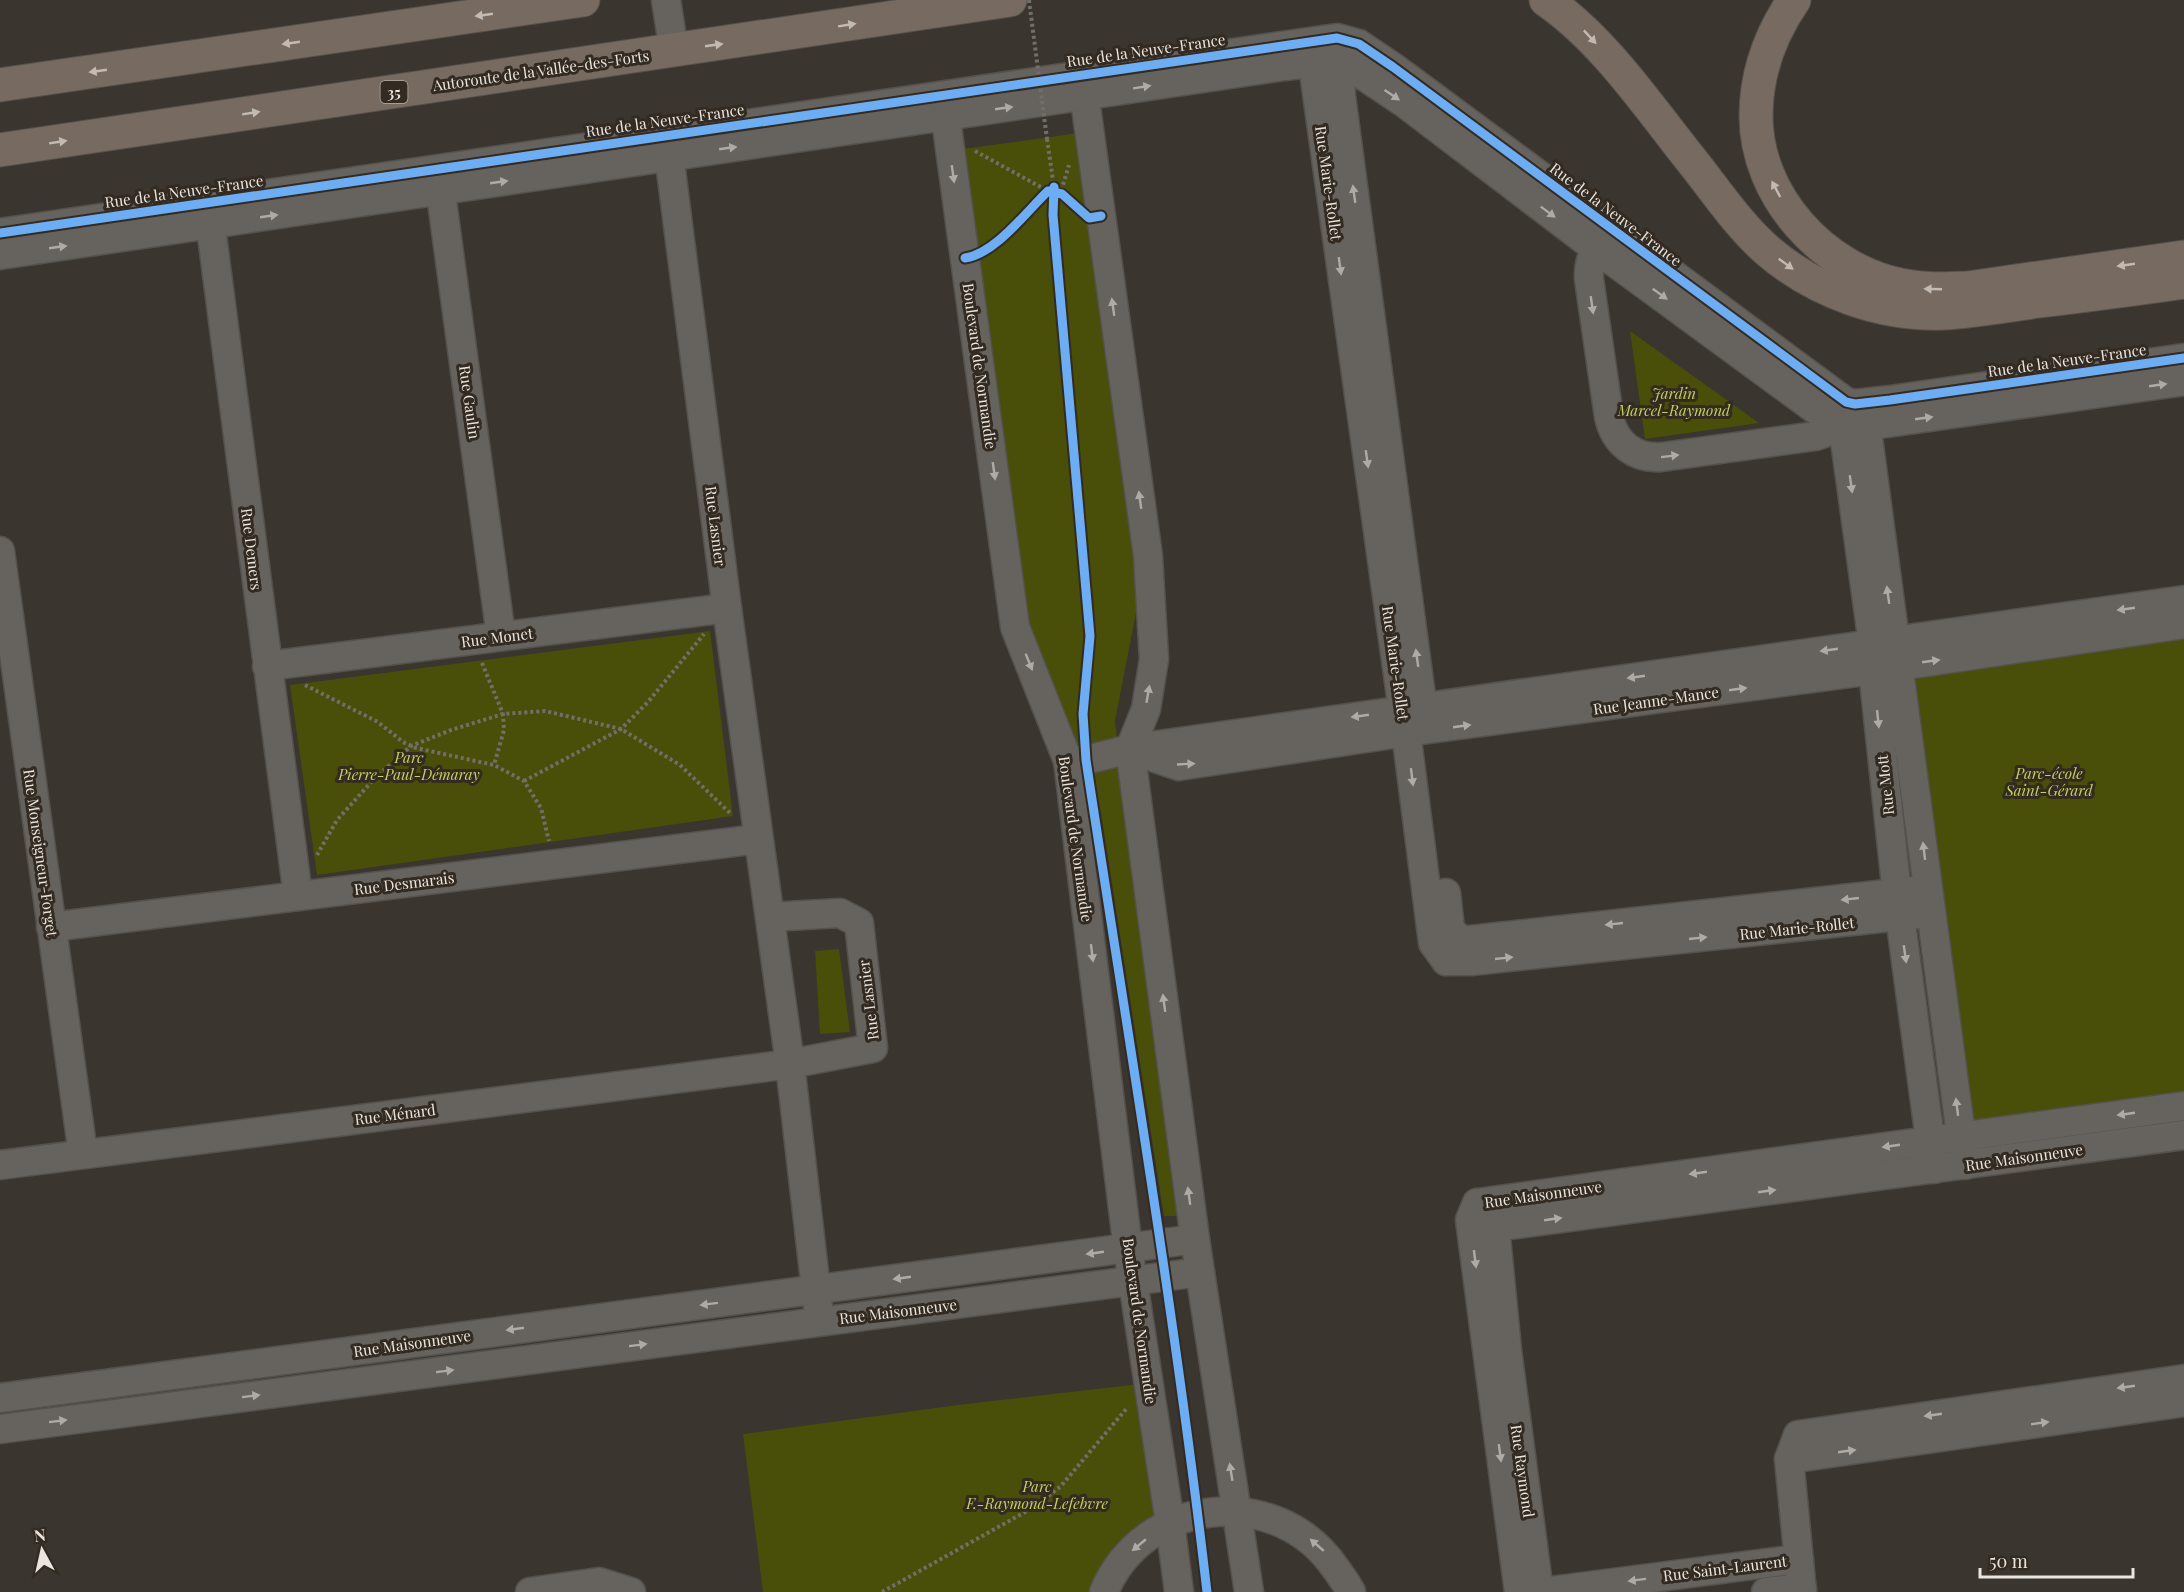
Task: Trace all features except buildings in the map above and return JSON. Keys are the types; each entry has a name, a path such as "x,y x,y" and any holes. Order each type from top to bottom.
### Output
{"highway":[{"path":"0,85 584,0"},
{"name":"Autoroute de la Vallée-des-Forts","path":"0,150 1010,0"},
{"path":"1545,0 1570,18 1595,42 1730,210 1767,249 1797,272 1828,289 1881,307 1937,313 2184,282"},
{"path":"1794,0 1773,34 1762,67 1756,118 1759,142 1764,165 1790,213 1813,240 1838,259 1869,275 1899,285 1950,289 2184,256"}],"street":[{"path":"666,0 674,51"},
{"name":"Rue de la Neuve-France","path":"0,255 210,213 668,146 950,108 1083,85 1310,52 1327,61 1347,53 1359,73 1603,238 1854,414"},
{"name":"Rue Marie-Rollet","path":"1310,52 1365,359 1414,720 1433,943 1471,961 1930,901"},
{"name":"Rue Marie-Rollet","path":"1347,53 1340,86 1365,359"},
{"path":"1083,85 1148,556 1154,659 1146,709 1130,749 1195,1239 1249,1592"},
{"name":"Boulevard de Normandie","path":"950,108 1015,627 1068,761 1128,1248 1179,1592"},
{"name":"Rue Lasnier","path":"668,146 726,608 790,1064 820,1321"},
{"name":"Rue Gaulin","path":"440,179 487,638"},
{"name":"Rue de la Neuve-France","path":"0,233 210,213"},
{"name":"Rue Demers","path":"210,213 298,893"},
{"name":"Rue de la Neuve-France","path":"1603,238 1589,262 1588,279 1609,417 1617,437 1627,448 1648,457 1816,436 1854,414 2110,380 2184,381"},
{"name":"Rue de la Neuve-France","path":"2110,380 2184,358"},
{"name":"Rue Mott","path":"1854,414 1885,655 1930,901 1965,1165"},
{"name":"Rue Monseigneur-Forget","path":"0,551 83,1154"},
{"name":"Rue Jeanne-Mance","path":"1885,655 2184,600"},
{"name":"Rue Monet","path":"267,666 726,608"},
{"name":"Rue Jeanne-Mance","path":"1068,761 1086,760 1130,749 1414,720 1885,655 2184,624"},
{"name":"Rue Mott","path":"1885,655 1898,905 1934,1168"},
{"name":"Rue Desmarais","path":"51,927 298,893 758,839"},
{"name":"Rue Lasnier","path":"770,917 840,913 859,923 873,1048 790,1064"},
{"name":"Rue Ménard","path":"0,1165 790,1064"},
{"name":"Rue Maisonneuve","path":"2184,1106 1478,1203 1495,1227 2184,1135"},
{"name":"Rue Raymond","path":"1478,1203 1470,1220 1497,1351 1541,1592"},
{"name":"Rue Raymond","path":"1495,1227 1497,1351 1519,1592"},
{"name":"Rue Maisonneuve","path":"0,1398 1195,1239"},
{"name":"Rue Maisonneuve","path":"0,1429 1200,1272"},
{"path":"590,1319 595,1351"},
{"name":"Rue Maisonneuve","path":"342,1352 347,1383"},
{"name":"Rue Saint-Laurent","path":"1766,1592 1802,1590 1794,1447 2000,1417 2184,1379"},
{"path":"107,1383 112,1414"},
{"name":"Rue Saint-Laurent","path":"2000,1417 2184,1402"},
{"path":"1104,1592 1111,1575 1137,1545 1170,1523 1198,1513 1238,1511 1255,1513 1282,1522 1305,1535 1325,1553 1351,1592"},
{"name":"Rue Saint-Laurent","path":"1541,1592 1799,1559"},
{"path":"530,1592 599,1582 631,1592"}],"path":[{"path":"1029,0 1050,191 1054,203"},
{"path":"950,108 967,146 1069,200"},
{"path":"524,781 621,729 648,702 726,608"},
{"path":"487,638 503,714 504,730 494,765"},
{"path":"267,666 378,722 411,746 494,765 524,781 541,808 555,864"},
{"path":"298,893 337,820 375,778 411,746 451,730 503,714 546,711 621,729 680,765 758,839"},
{"path":"882,1592 996,1529 1061,1486 1149,1383"}],"green space":[{"path":"1079,133 1140,592 1115,721 1127,832 1192,1216 1164,1216 1101,813 1027,622 963,149"},
{"name":"Jardin Marcel-Raymond","path":"1630,331 1759,423 1645,439"},
{"name":"Parc-école Saint-Gérard","path":"2184,625 2184,1106 1961,1137 1900,668"},
{"name":"Parc Pierre-Paul-Démaray","path":"710,631 733,816 317,875 290,685"},
{"path":"839,949 850,1032 820,1034 815,951"},
{"name":"Parc F.-Raymond-Lefebvre","path":"1149,1383 1169,1520 1099,1592 763,1592 743,1434 958,1405"}],"cycle path":[{"path":"0,233 1337,38 1359,44 1393,67 1846,402 1855,404 1890,400 2184,358"},
{"path":"1054,187 1053,215 1090,636 1083,714 1086,760 1166,1280 1207,1592"},
{"path":"965,258 976,255 999,241 1048,191 1062,194 1089,218 1101,216"}]}
